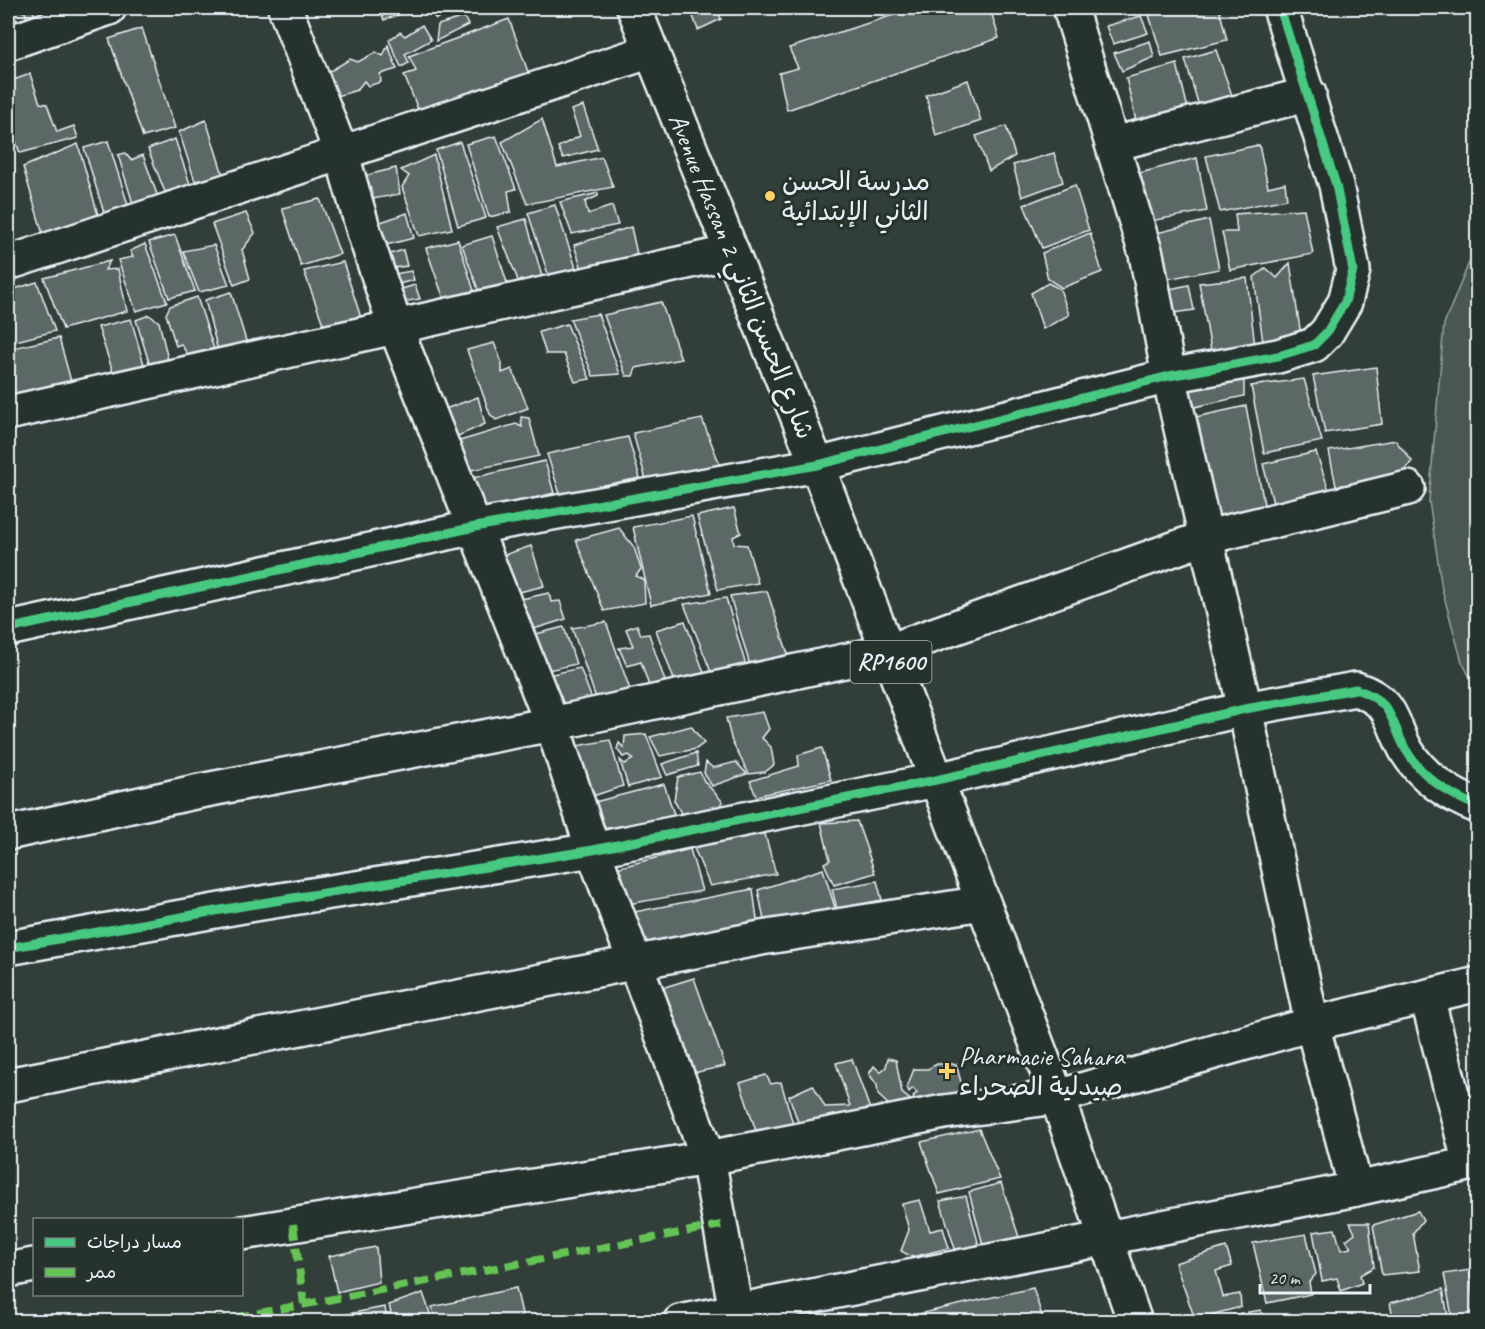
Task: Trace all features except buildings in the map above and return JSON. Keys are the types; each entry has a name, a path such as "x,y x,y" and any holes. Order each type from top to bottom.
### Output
{"street":[{"path":"8,43 109,8"},
{"path":"285,8 342,155 395,326 552,724 592,850 637,963 708,1158 737,1316"},
{"name":"Avenue Hassan 2 شارع الحسن الثاني","path":"634,8 817,465 886,652 1057,1097 1136,1322"},
{"path":"1070,8 1146,254 1169,376 1245,709 1312,1024 1356,1189"},
{"path":"8,628 475,527 817,465 1169,376 1278,356 1314,345 1328,332 1345,302 1353,270 1336,185 1280,8"},
{"path":"8,263 342,155 651,51"},
{"path":"1113,144 1309,94"},
{"path":"8,413 732,252"},
{"path":"8,832 195,792 552,724 886,652 1207,537 1408,488"},
{"path":"8,948 243,906 592,850 936,780 1245,709 1356,689 1371,694 1383,703 1398,725 1406,750 1425,773 1443,789 1478,806"},
{"path":"8,1085 761,938 983,903"},
{"path":"243,1233 708,1158 944,1112 1057,1097 1312,1024 1478,984"},
{"path":"680,1322 737,1316 1106,1236 1356,1189 1474,1163 1427,997"},
{"path":"8,1270 33,1265"}],"shaded area":[{"path":"1477,243 1477,691 1462,662 1442,589 1429,501 1444,324"}],"marked path":[{"path":"293,1224 304,1304"},
{"path":"212,1322 721,1225"}],"cycle path":[{"path":"8,629 475,527 817,465 1169,376 1278,356 1314,345 1327,332 1345,302 1353,270 1336,185 1280,8"},
{"path":"8,948 243,906 593,850 936,780 1245,709 1356,689 1369,694 1384,706 1406,750 1428,777 1457,797 1478,806"}],"place":[{"name":"مدرسة الحسن الثاني الإبتدائية","path":"770,196"},
{"name":"Pharmacie Sahara صيدلية الصحراء","path":"947,1071"}]}
